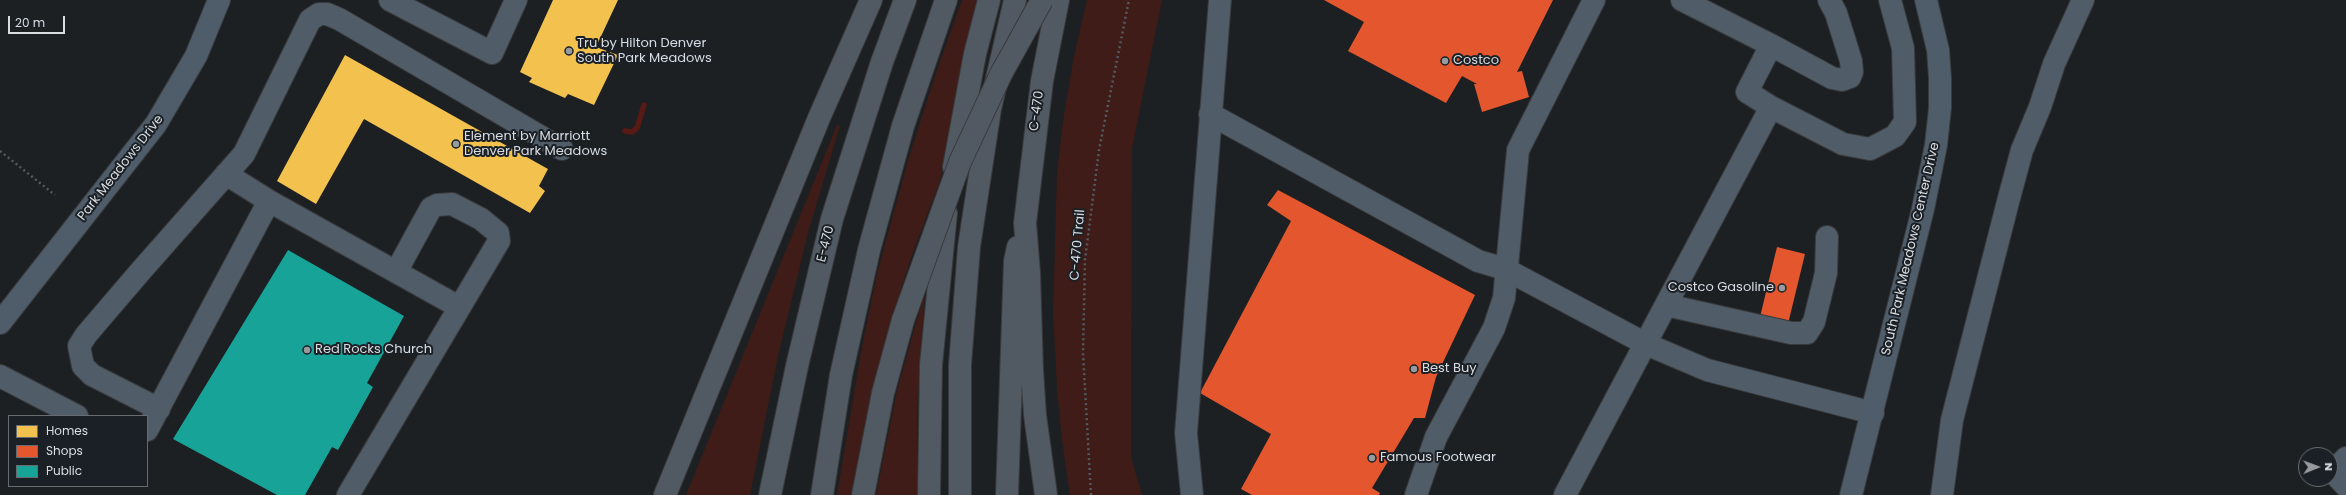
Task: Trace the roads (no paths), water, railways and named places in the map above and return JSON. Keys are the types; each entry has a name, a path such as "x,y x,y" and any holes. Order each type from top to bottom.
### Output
{"highway":[{"path":"665,495 816,125 871,0"},
{"name":"E-470","path":"770,495 795,373 832,219 882,62 905,0"},
{"path":"822,495 841,375 869,250 907,113 946,0"},
{"path":"929,495 931,365 942,247 965,104 989,0"},
{"path":"960,495 960,365 969,247 990,109 1015,0"},
{"path":"863,495 893,352 926,253 960,162 1009,57 1042,0"},
{"name":"C-470","path":"1025,223 1042,81 1058,0"},
{"path":"1007,495 1014,261 1025,223"},
{"path":"1025,223 1029,273 1035,415 1046,495"}],"main road":[{"name":"Park Meadows Drive","path":"0,323 156,124 196,56 219,0"},
{"name":"South Park Meadows Center Drive","path":"1851,495 1923,209 1936,145 1940,108 1940,78 1938,50 1926,0"}],"street":[{"path":"159,409 92,375 83,366 79,356 79,346 119,296 244,154 319,0"},
{"path":"393,1 492,53 516,0"},
{"path":"1192,495 1186,433 1220,0"},
{"path":"1416,495 1436,437 1494,328 1504,298 1505,269 1518,150 1539,104 1594,0"},
{"path":"1682,0 1832,78 1842,80 1850,78 1852,72 1852,61 1836,13 1829,0"},
{"path":"1771,45 1747,92 1771,108 1843,144 1870,149 1894,136 1905,122 1903,48 1890,0"},
{"path":"1942,495 1952,420 2012,184 2022,150 2040,107 2054,64 2083,0"},
{"path":"310,20 319,14 327,14 339,18 562,148"},
{"path":"1565,495 1771,108"},
{"path":"1210,114 1478,261 1505,269 1646,344 1706,370 1873,412"},
{"path":"226,174 269,200 459,307"},
{"path":"148,428 269,200"},
{"path":"348,495 499,241 498,233 494,228 481,219 452,204 437,205 431,208 396,272"},
{"path":"1666,305 1791,333 1807,333 1814,322 1826,273 1827,237"},
{"path":"0,376 76,415"},
{"path":"2346,458 2333,472 2346,486"}],"waterway":[{"path":"625,131 632,132 637,128 644,105"}],"place":[{"name":"Tru by Hilton Denver South Park Meadows","path":"569,51"},
{"name":"Costco","path":"1445,61"},
{"name":"Element by Marriott Denver Park Meadows","path":"456,144"},
{"name":"Costco Gasoline","path":"1782,288"},
{"name":"Red Rocks Church","path":"307,350"},
{"name":"Best Buy","path":"1414,369"},
{"name":"Famous Footwear","path":"1372,458"}]}
